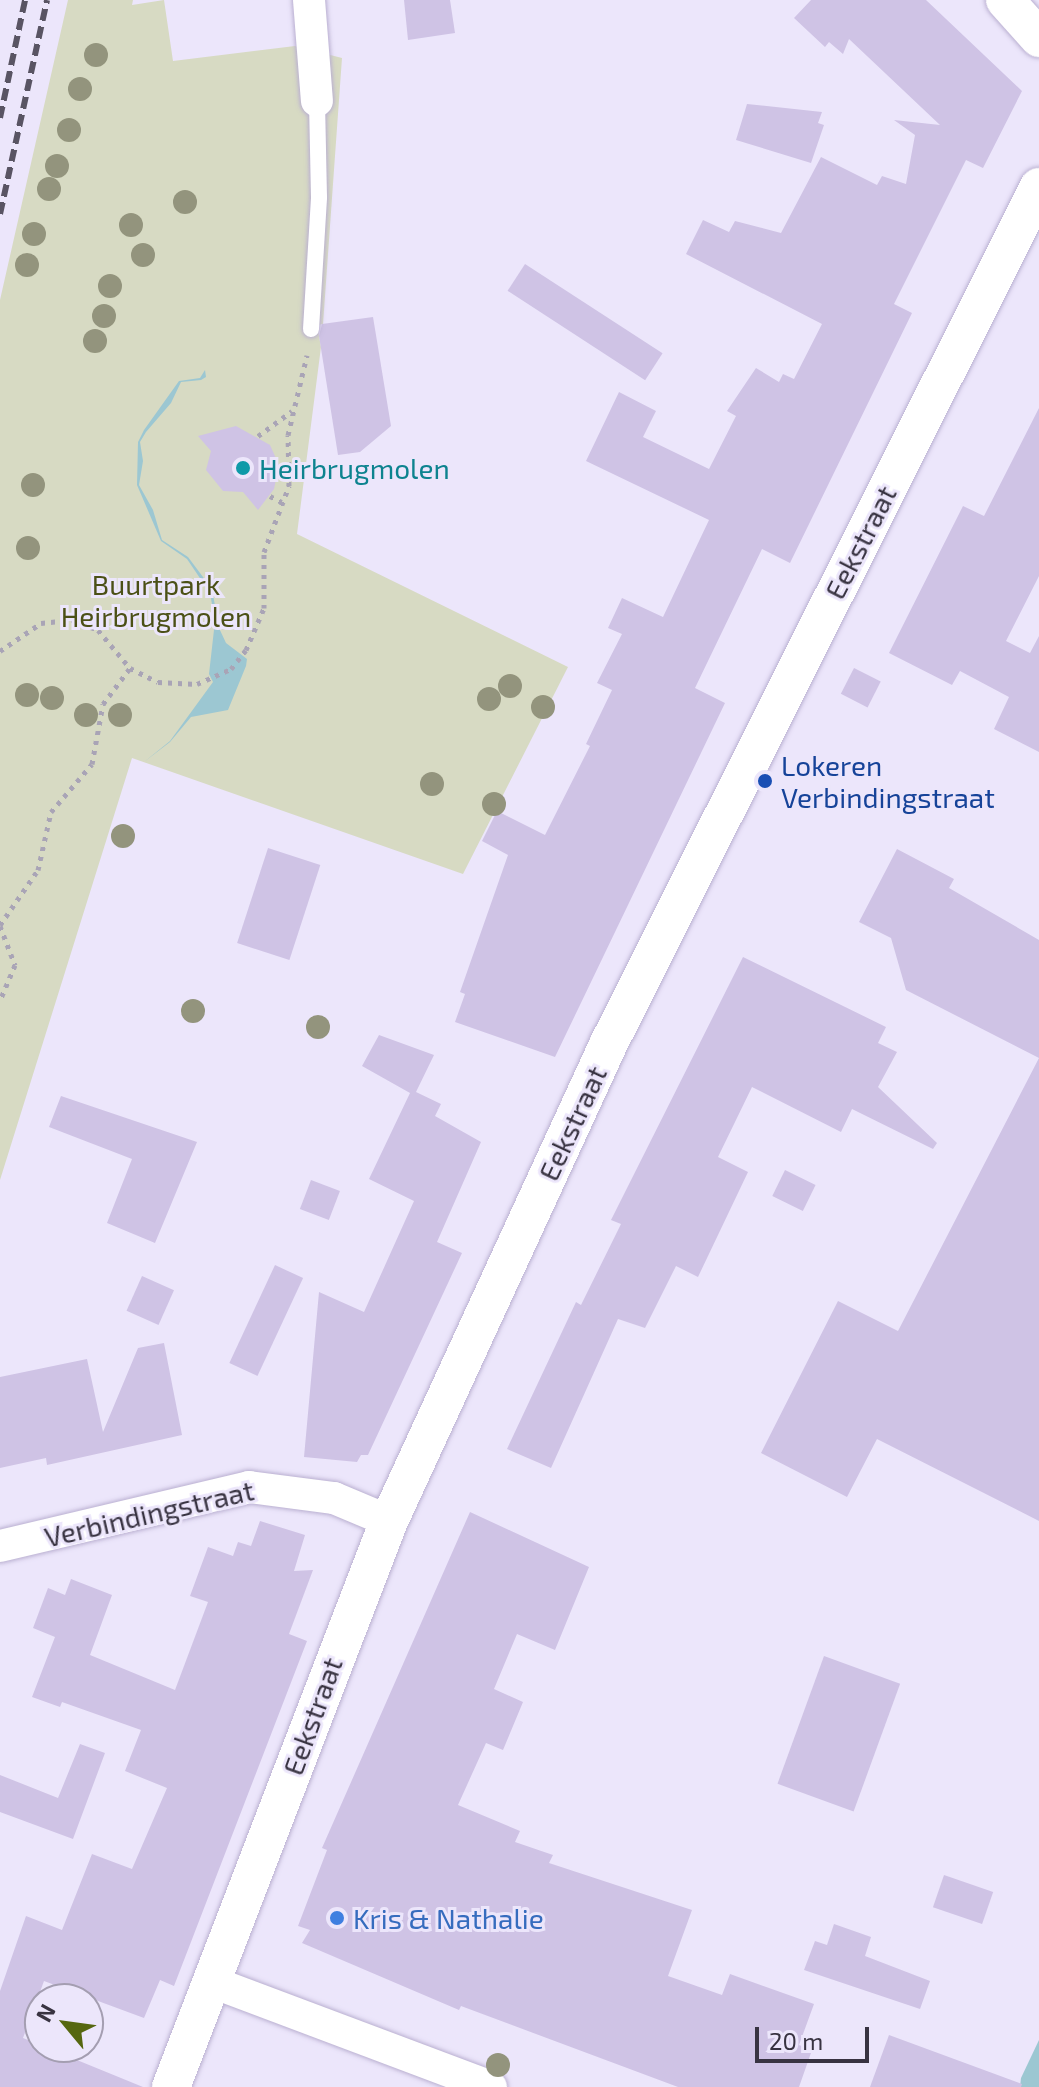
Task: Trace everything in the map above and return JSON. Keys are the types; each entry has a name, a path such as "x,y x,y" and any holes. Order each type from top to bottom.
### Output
{"street":[{"path":"309,0 317,101"},
{"path":"1005,0 1039,38"},
{"name":"Eekstraat","path":"171,2087 389,1521 616,1029 1039,187"},
{"name":"Verbindingstraat","path":"0,1546 249,1487 322,1496 389,1521"},
{"path":"212,1982 491,2087"}],"lane":[{"path":"311,329 319,197 317,101"}],"path":[{"path":"0,651 41,623 72,620 98,630 130,668 171,685 220,676 249,644 264,608 268,531 282,502 292,468 288,435 311,329"},
{"path":"258,436 294,411"},
{"path":"270,496 282,502"},
{"path":"0,1001 15,965 0,926 38,870 51,812 92,764 103,704 130,668"}],"green space":[{"name":"Buurtpark Heirbrugmolen","path":"68,0 133,0 132,5 164,0 173,61 295,46 342,58 323,324 317,325 321,347 297,534 568,667 463,874 132,758 0,1180 0,300"}],"shaded area":[{"path":"205,370 206,377 201,380 181,382 171,403 140,442 143,461 139,485 153,510 162,540 188,557 212,589 219,628 226,643 247,659 246,666 228,710 191,717 170,742 144,762 170,741 213,682 209,674 215,621 210,593 187,559 161,541 137,485 138,442 144,430 179,381 200,378"},
{"path":"1039,2040 1039,2087 1020,2087 1021,2078"}],"building":[{"path":"404,0 450,0 455,33 408,40"},
{"path":"811,0 926,0 1022,91 983,168 966,160 894,304 912,313 790,563 762,549 695,688 725,703 555,1057 455,1022 465,994 460,992 508,855 482,841 497,811 545,835 590,746 586,744 612,690 597,683 622,634 608,628 622,598 663,617 709,520 586,461 619,392 656,411 643,437 709,469 736,416 727,411 756,368 779,382 783,374 794,379 822,324 686,254 703,220 729,232 735,221 781,233 821,157 877,185 882,176 906,184 915,135 894,120 940,125 849,39 843,54 829,42 825,47 794,18"},
{"path":"747,104 822,112 818,123 824,125 811,163 736,140"},
{"path":"525,264 663,353 645,380 508,291"},
{"path":"373,317 391,426 360,452 338,455 319,336 322,324"},
{"path":"1039,408 1039,576 1006,641 1030,653 1039,636 1039,752 994,729 1009,697 960,671 952,685 889,653 963,506 984,516"},
{"name":"Heirbrugmolen","path":"236,426 270,445 279,465 274,489 258,510 243,492 223,491 206,470 211,451 198,436"},
{"path":"854,668 881,682 868,707 841,694"},
{"path":"268,848 320,865 289,960 237,943"},
{"path":"897,849 954,879 949,888 1039,940 1039,1058 906,990 891,938 859,922"},
{"path":"743,957 886,1027 878,1043 897,1052 878,1087 937,1143 933,1149 852,1109 841,1132 752,1087 718,1157 748,1172 698,1277 676,1266 645,1328 618,1319 551,1468 507,1449 576,1302 581,1305 621,1224 611,1220"},
{"path":"379,1035 434,1055 416,1092 441,1104 435,1116 481,1142 437,1242 462,1253 368,1455 361,1455 357,1462 304,1457 319,1292 364,1312 414,1201 369,1179 410,1093 362,1066"},
{"path":"1039,1058 1039,1521 877,1439 847,1497 761,1453 838,1301 898,1331"},
{"path":"61,1096 197,1142 155,1243 107,1223 132,1159 49,1127"},
{"path":"785,1170 816,1185 803,1211 772,1196"},
{"path":"311,1180 340,1191 329,1220 300,1209"},
{"path":"275,1265 303,1278 257,1376 229,1363"},
{"path":"142,1276 174,1290 159,1325 127,1311"},
{"path":"164,1343 182,1435 47,1465 46,1458 0,1468 0,1377 87,1359 103,1432 138,1348"},
{"path":"470,1512 589,1567 555,1650 517,1634 494,1689 523,1702 503,1750 486,1743 458,1805 520,1831 515,1842 553,1855 549,1863 692,1910 668,1976 722,1995 730,1974 814,2004 799,2045 812,2050 799,2087 678,2087 461,2006 459,2010 302,1943 310,1930 298,1926 327,1850 322,1848"},
{"path":"260,1521 305,1535 294,1571 313,1570 289,1634 307,1641 174,1986 160,1980 144,2018 104,2003 104,1983 24,1983 24,2063 84,2063 143,2087 0,2087 0,1991 26,1916 62,1930 92,1854 132,1869 167,1788 125,1771 141,1730 62,1702 60,1707 32,1697 55,1637 33,1628 48,1588 65,1595 71,1579 112,1595 90,1655 175,1690 208,1602 190,1596 208,1547 233,1556 238,1542 251,1546"},
{"path":"824,1656 900,1684 854,1812 777,1784"},
{"path":"80,1744 105,1753 73,1839 0,1812 0,1775 58,1798"},
{"path":"944,1875 993,1892 982,1924 933,1907"},
{"path":"834,1924 871,1937 865,1956 930,1981 920,2009 804,1970 815,1941 827,1945"},
{"path":"889,2035 1022,2084 1021,2087 870,2087"}],"railway":[{"path":"0,118 25,0"},
{"path":"0,214 47,0"}],"place":[{"name":"Heirbrugmolen","path":"243,468"},
{"name":"Lokeren Verbindingstraat","path":"765,781"},
{"name":"Kris & Nathalie","path":"337,1918"}]}
